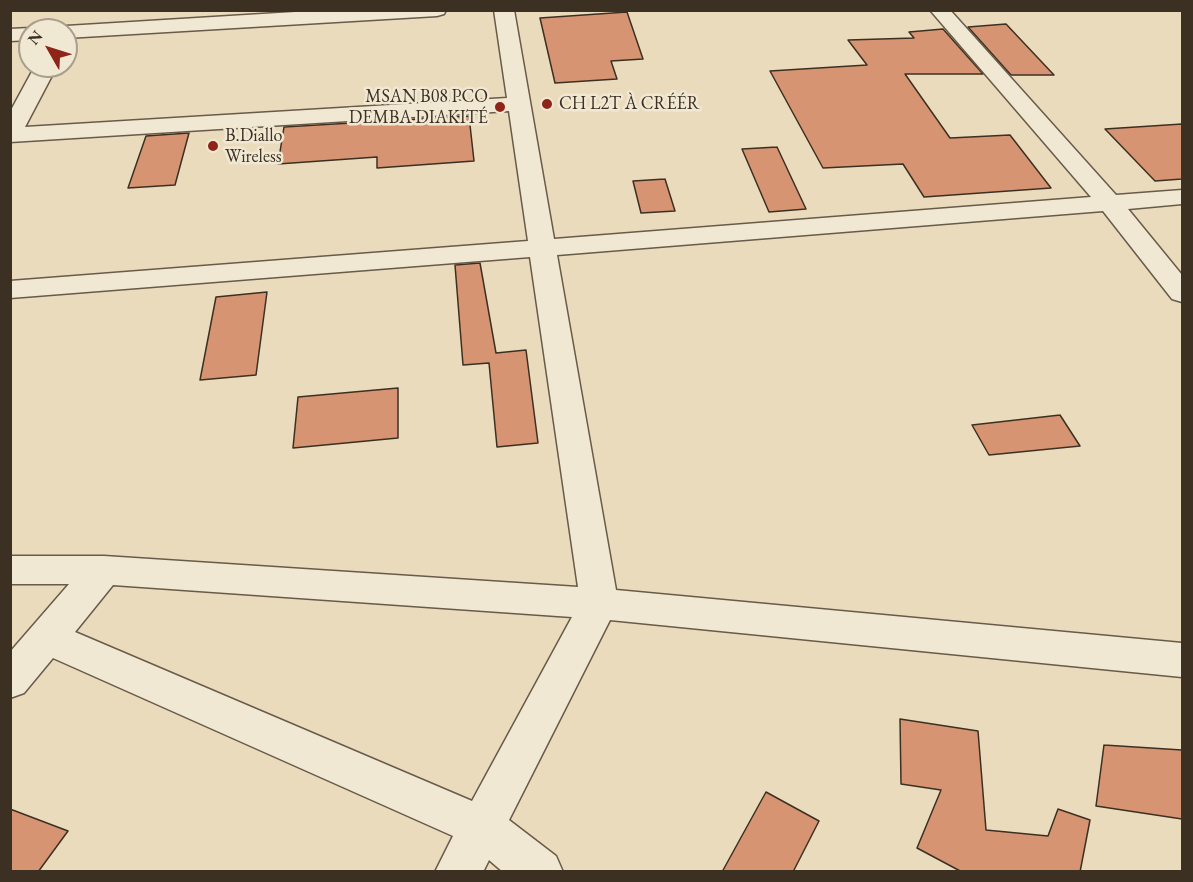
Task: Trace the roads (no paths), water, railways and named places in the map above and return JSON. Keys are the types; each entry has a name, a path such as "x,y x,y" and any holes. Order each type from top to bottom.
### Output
{"street":[{"path":"78,30 437,10"},
{"path":"458,872 599,604 504,10"},
{"path":"939,10 1109,202 1182,293"},
{"path":"10,135 39,78"},
{"path":"10,135 518,104"},
{"path":"10,290 1182,197"},
{"path":"10,570 104,570 599,604 1182,660"},
{"path":"10,681 104,570"},
{"path":"48,638 482,827 540,872"}],"place":[{"name":"CH L2T À CRÉÉR","path":"547,104"},
{"name":"MSAN B08 PCO DEMBA DIAKITÉ","path":"500,107"},
{"name":"B.Diallo Wireless","path":"213,146"}]}
